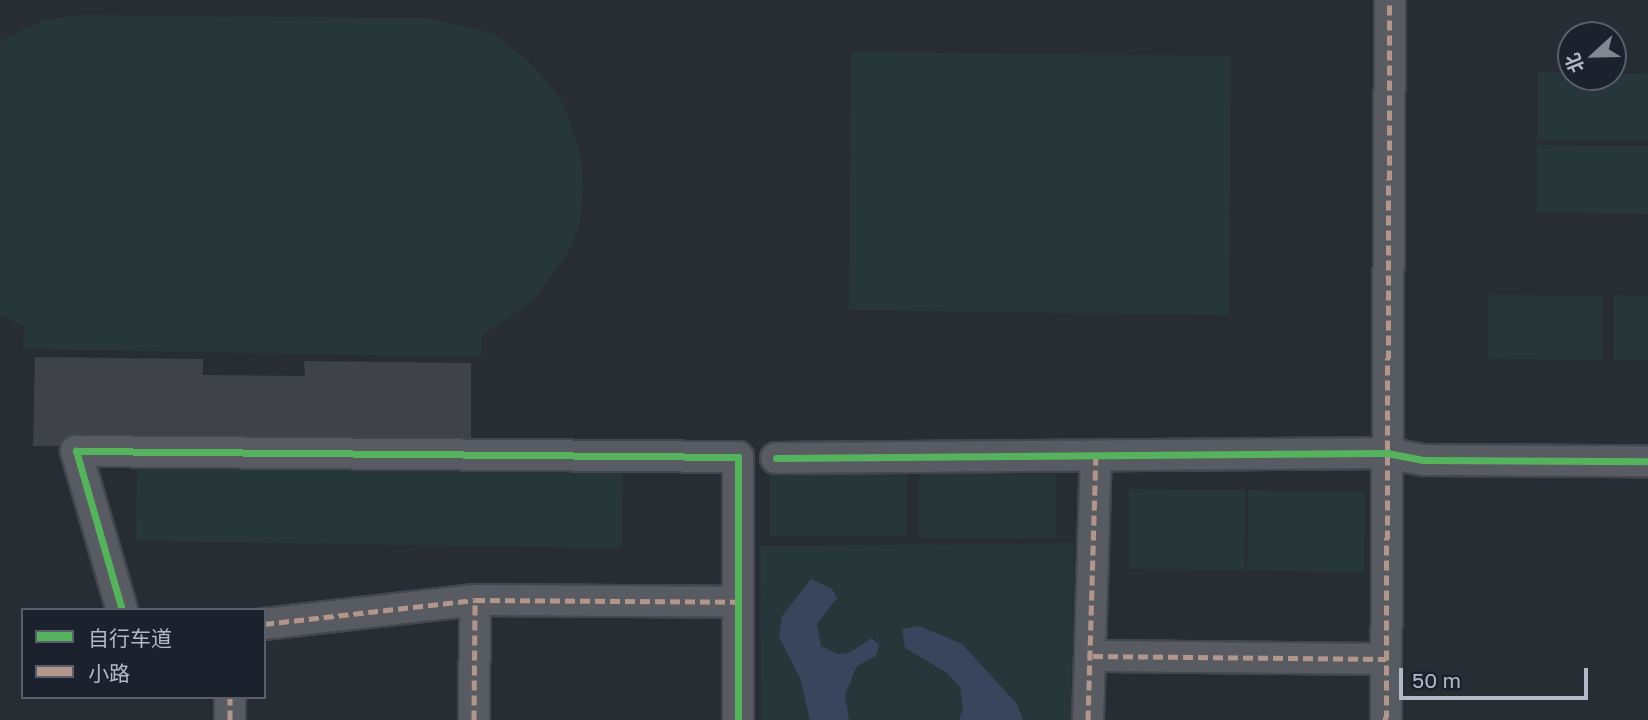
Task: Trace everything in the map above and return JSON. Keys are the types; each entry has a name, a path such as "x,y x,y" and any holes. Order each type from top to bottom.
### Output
{"street":[{"path":"1386,720 1390,0"},
{"path":"121,608 76,452 738,457 738,720"},
{"path":"776,458 1387,453 1424,460 1648,461"},
{"path":"1088,720 1093,656 1096,456"},
{"path":"266,624 475,600 738,601"},
{"path":"474,720 475,600"},
{"path":"1093,656 1386,659"},
{"path":"230,699 230,720"}],"shaded area":[{"path":"79,15 428,18 492,33 533,65 561,100 569,120 581,156 583,190 580,223 568,253 533,301 482,335 481,357 23,349 24,326 0,315 0,41 44,20"},
{"path":"851,52 1231,56 1229,315 849,310"},
{"path":"1538,72 1557,72 1557,91 1627,91 1627,74 1648,73 1648,141 1538,140"},
{"path":"1537,145 1648,146 1648,214 1537,213"},
{"path":"1488,295 1603,296 1603,360 1488,359"},
{"path":"1614,295 1648,296 1648,360 1614,360"},
{"path":"137,461 623,468 622,548 136,541"},
{"path":"770,472 907,472 907,536 770,536"},
{"path":"919,474 1056,474 1056,538 919,538"},
{"path":"1129,489 1246,490 1245,570 1129,569"},
{"path":"1248,490 1365,492 1364,572 1247,570"},
{"path":"1074,543 1071,720 761,720 760,546"}],"water":[{"path":"811,579 832,589 837,598 817,624 821,646 838,654 849,653 872,638 879,645 876,656 857,666 845,695 849,720 810,720 800,678 779,637 782,616"},
{"path":"919,626 962,644 1017,704 1023,720 959,720 963,709 960,687 947,673 905,648 902,629"}],"building":[{"path":"35,357 203,359 203,375 305,376 304,361 471,363 471,449 33,446"}],"marked path":[{"path":"1386,720 1390,0"},
{"path":"1088,720 1096,456"},
{"path":"266,624 475,600 738,602"},
{"path":"474,720 475,600"},
{"path":"1093,656 1386,659"},
{"path":"230,699 230,720"}],"cycle path":[{"path":"121,608 76,451 738,457 738,720"},
{"path":"776,458 1387,453 1424,460 1648,461"}]}
